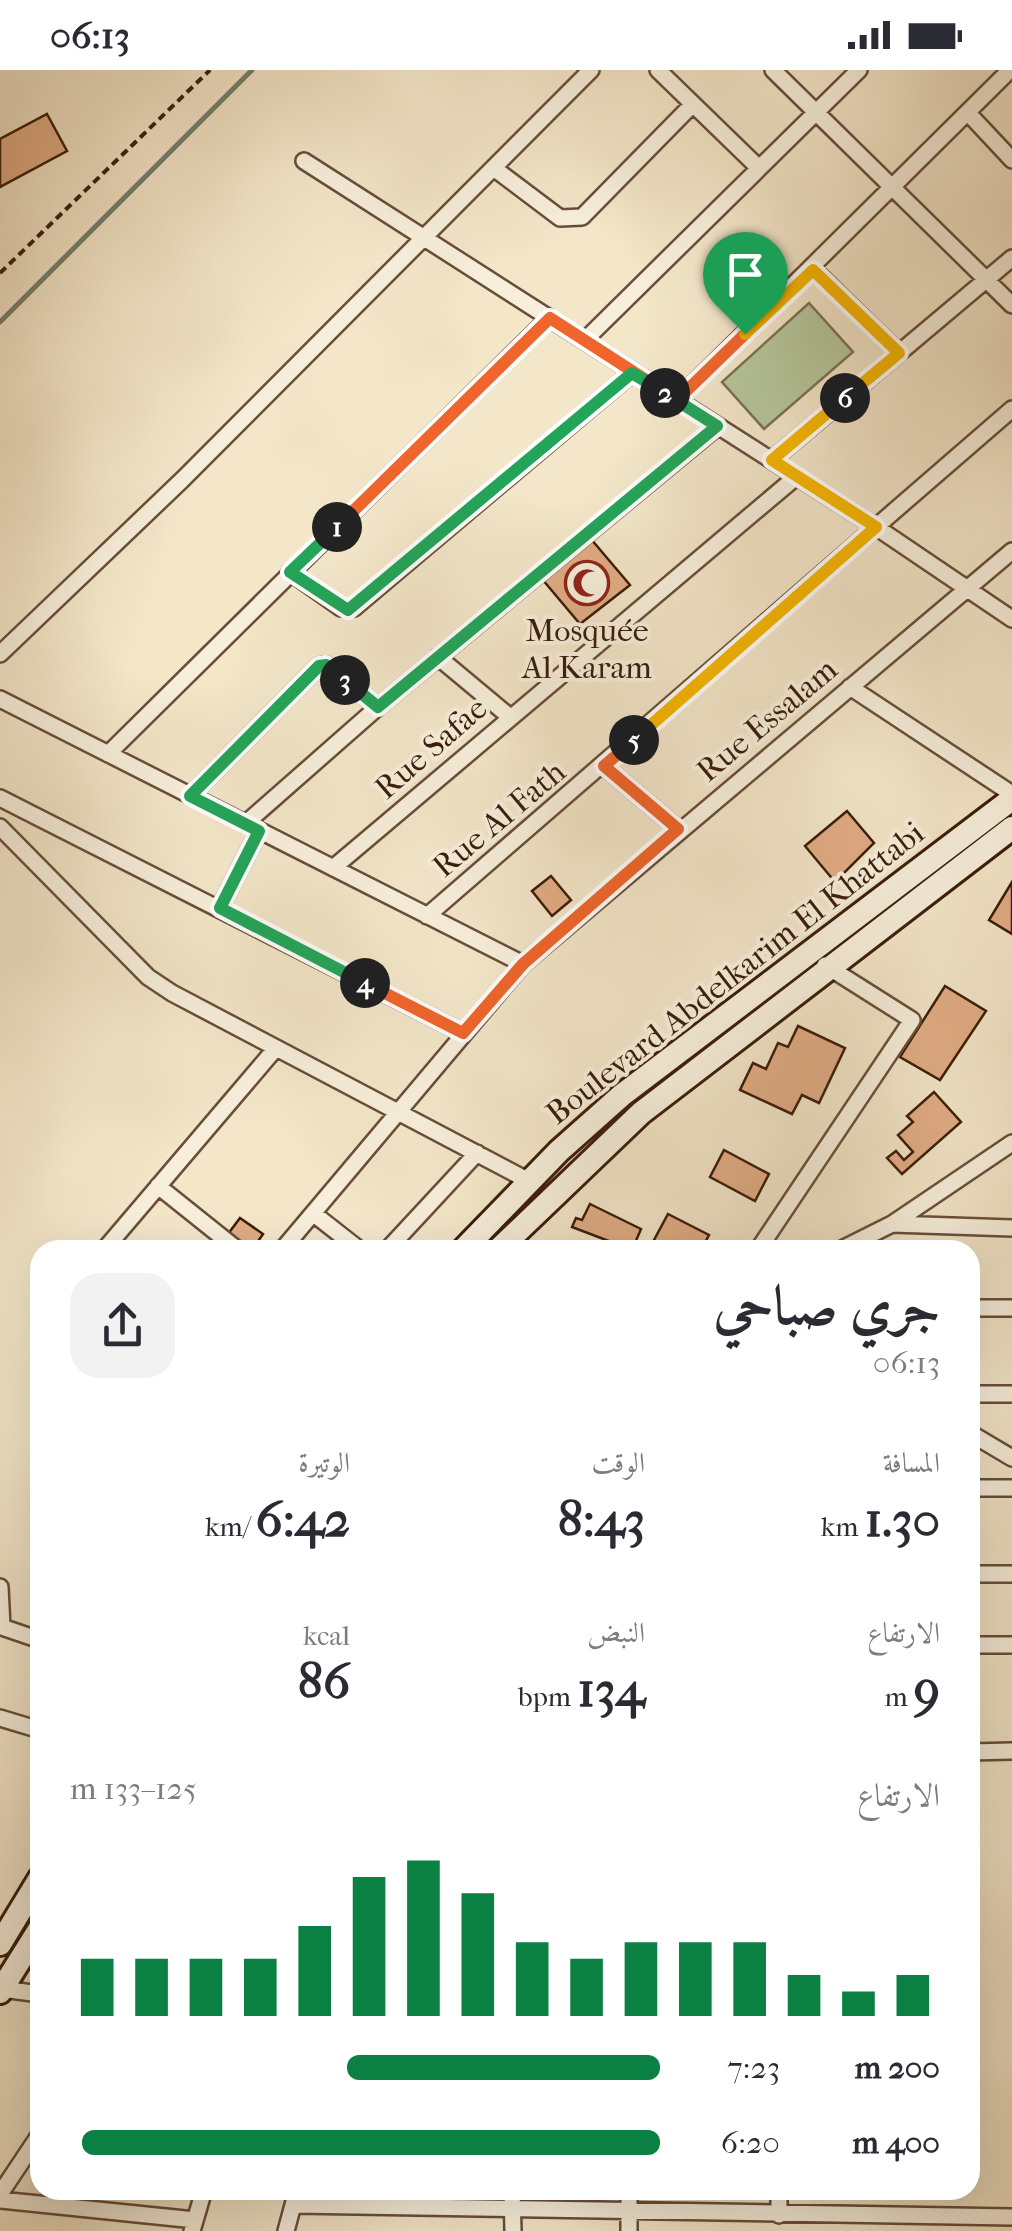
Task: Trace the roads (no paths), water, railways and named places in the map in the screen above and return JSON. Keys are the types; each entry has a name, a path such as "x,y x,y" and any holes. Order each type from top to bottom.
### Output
{"street":[{"path":"0,654 495,170 590,70"},
{"path":"658,70 760,168"},
{"path":"773,70 1012,305"},
{"path":"585,340 859,70"},
{"path":"677,400 813,270 1010,70"},
{"path":"495,170 560,218 582,217 692,105"},
{"path":"969,114 1012,160"},
{"path":"304,162 876,527 1012,620"},
{"path":"772,460 1012,258"},
{"path":"813,270 899,353"},
{"path":"108,754 550,318"},
{"path":"290,572 341,608 354,608 632,373"},
{"name":"Rue Al Fath","path":"427,916 1012,409"},
{"path":"220,908 252,828 378,707 717,426"},
{"name":"Rue Safae","path":"333,868 796,477"},
{"name":"Rue Essalam","path":"291,1240 523,964 1012,550"},
{"path":"438,658 510,717"},
{"path":"190,796 322,664 378,707"},
{"path":"850,687 1012,796"},
{"path":"0,699 523,964"},
{"path":"604,766 678,829"},
{"name":"Boulevard Abdelkarim El Khattabi","path":"508,1240 641,1113 1012,796"},
{"path":"0,798 463,1033"},
{"path":"0,827 148,977 529,1181"},
{"name":"Boulevard Abdelkarim El Khattabi","path":"473,1240 529,1181 633,1086 1012,828"},
{"path":"765,1240 912,1020 819,960"},
{"path":"112,1240 276,1048"},
{"path":"860,1240 892,1224 1012,1143"},
{"path":"397,1240 477,1153"},
{"path":"158,1186 226,1240"},
{"path":"314,1214 347,1240"},
{"path":"892,1224 1012,1228"},
{"path":"980,1308 1012,1308"},
{"path":"980,1394 1012,1394"},
{"path":"980,1439 1012,1458"},
{"path":"980,1488 1012,1488"},
{"path":"980,1574 1012,1574"},
{"path":"0,1587 2,1627 30,1637"},
{"path":"980,1645 1012,1645"},
{"path":"0,1718 30,1727"},
{"path":"980,1752 1012,1751"},
{"path":"0,1944 30,1894"},
{"path":"30,1944 1,1990 30,1993"},
{"path":"30,2150 0,2197 194,2226 201,2200"},
{"path":"286,2231 294,2200"},
{"path":"342,2200 630,2222 778,2215 1012,2216"},
{"path":"512,2200 513,2231"},
{"path":"778,2200 778,2215"}],"waterway":[{"path":"0,322 252,70"}],"place":[{"name":"Mosquée Al Karam","path":"587,583"}]}
